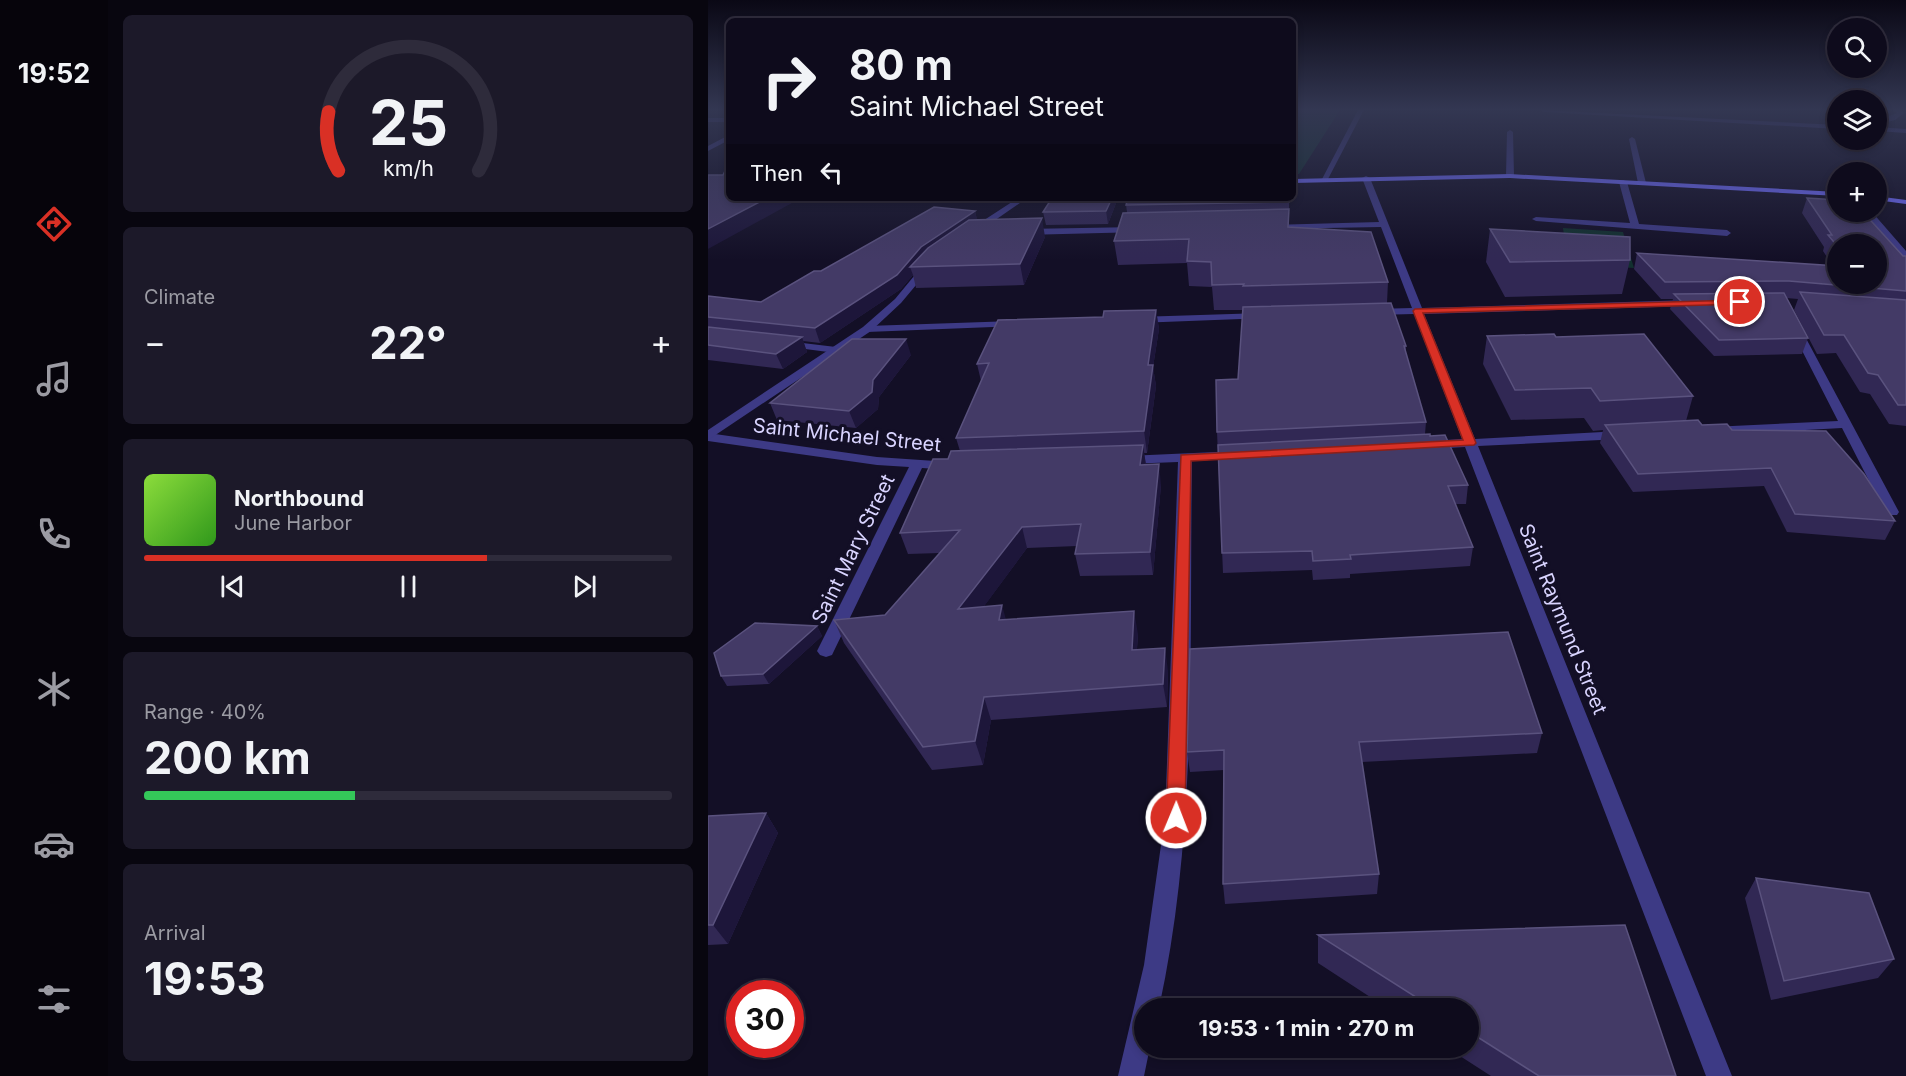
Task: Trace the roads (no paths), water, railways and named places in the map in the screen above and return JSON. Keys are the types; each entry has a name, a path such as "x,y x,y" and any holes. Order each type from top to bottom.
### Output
{"main road":[{"path":"1296,181 1366,177 1510,176 1827,193"},
{"path":"1887,199 1906,202"}],"street":[{"path":"1324,179 1334,160"},
{"path":"1510,160 1510,176"},
{"path":"1637,160 1642,183"},
{"name":"Saint Raymund Street","path":"1366,177 1719,1076"},
{"path":"1623,182 1635,226"},
{"path":"982,233 966,237 1019,201"},
{"path":"1536,219 1727,232"},
{"path":"1876,222 1906,257"},
{"path":"1266,227 1384,224"},
{"path":"1018,233 1148,230"},
{"path":"708,436 867,329 898,301 929,264 937,258"},
{"path":"1358,313 1704,303"},
{"path":"1788,314 1893,512"},
{"path":"1131,320 1274,315"},
{"path":"867,329 1023,324"},
{"path":"778,344 836,350"},
{"path":"1693,431 1846,424"},
{"path":"1411,446 1635,434"},
{"name":"Saint Michael Street","path":"708,436 917,465 963,466"},
{"path":"1115,460 1257,454"},
{"path":"1148,998 1156,965 1176,818 1185,458"},
{"name":"Saint Mary Street","path":"826,651 917,465"},
{"path":"1131,1076 1135,1058"}]}
